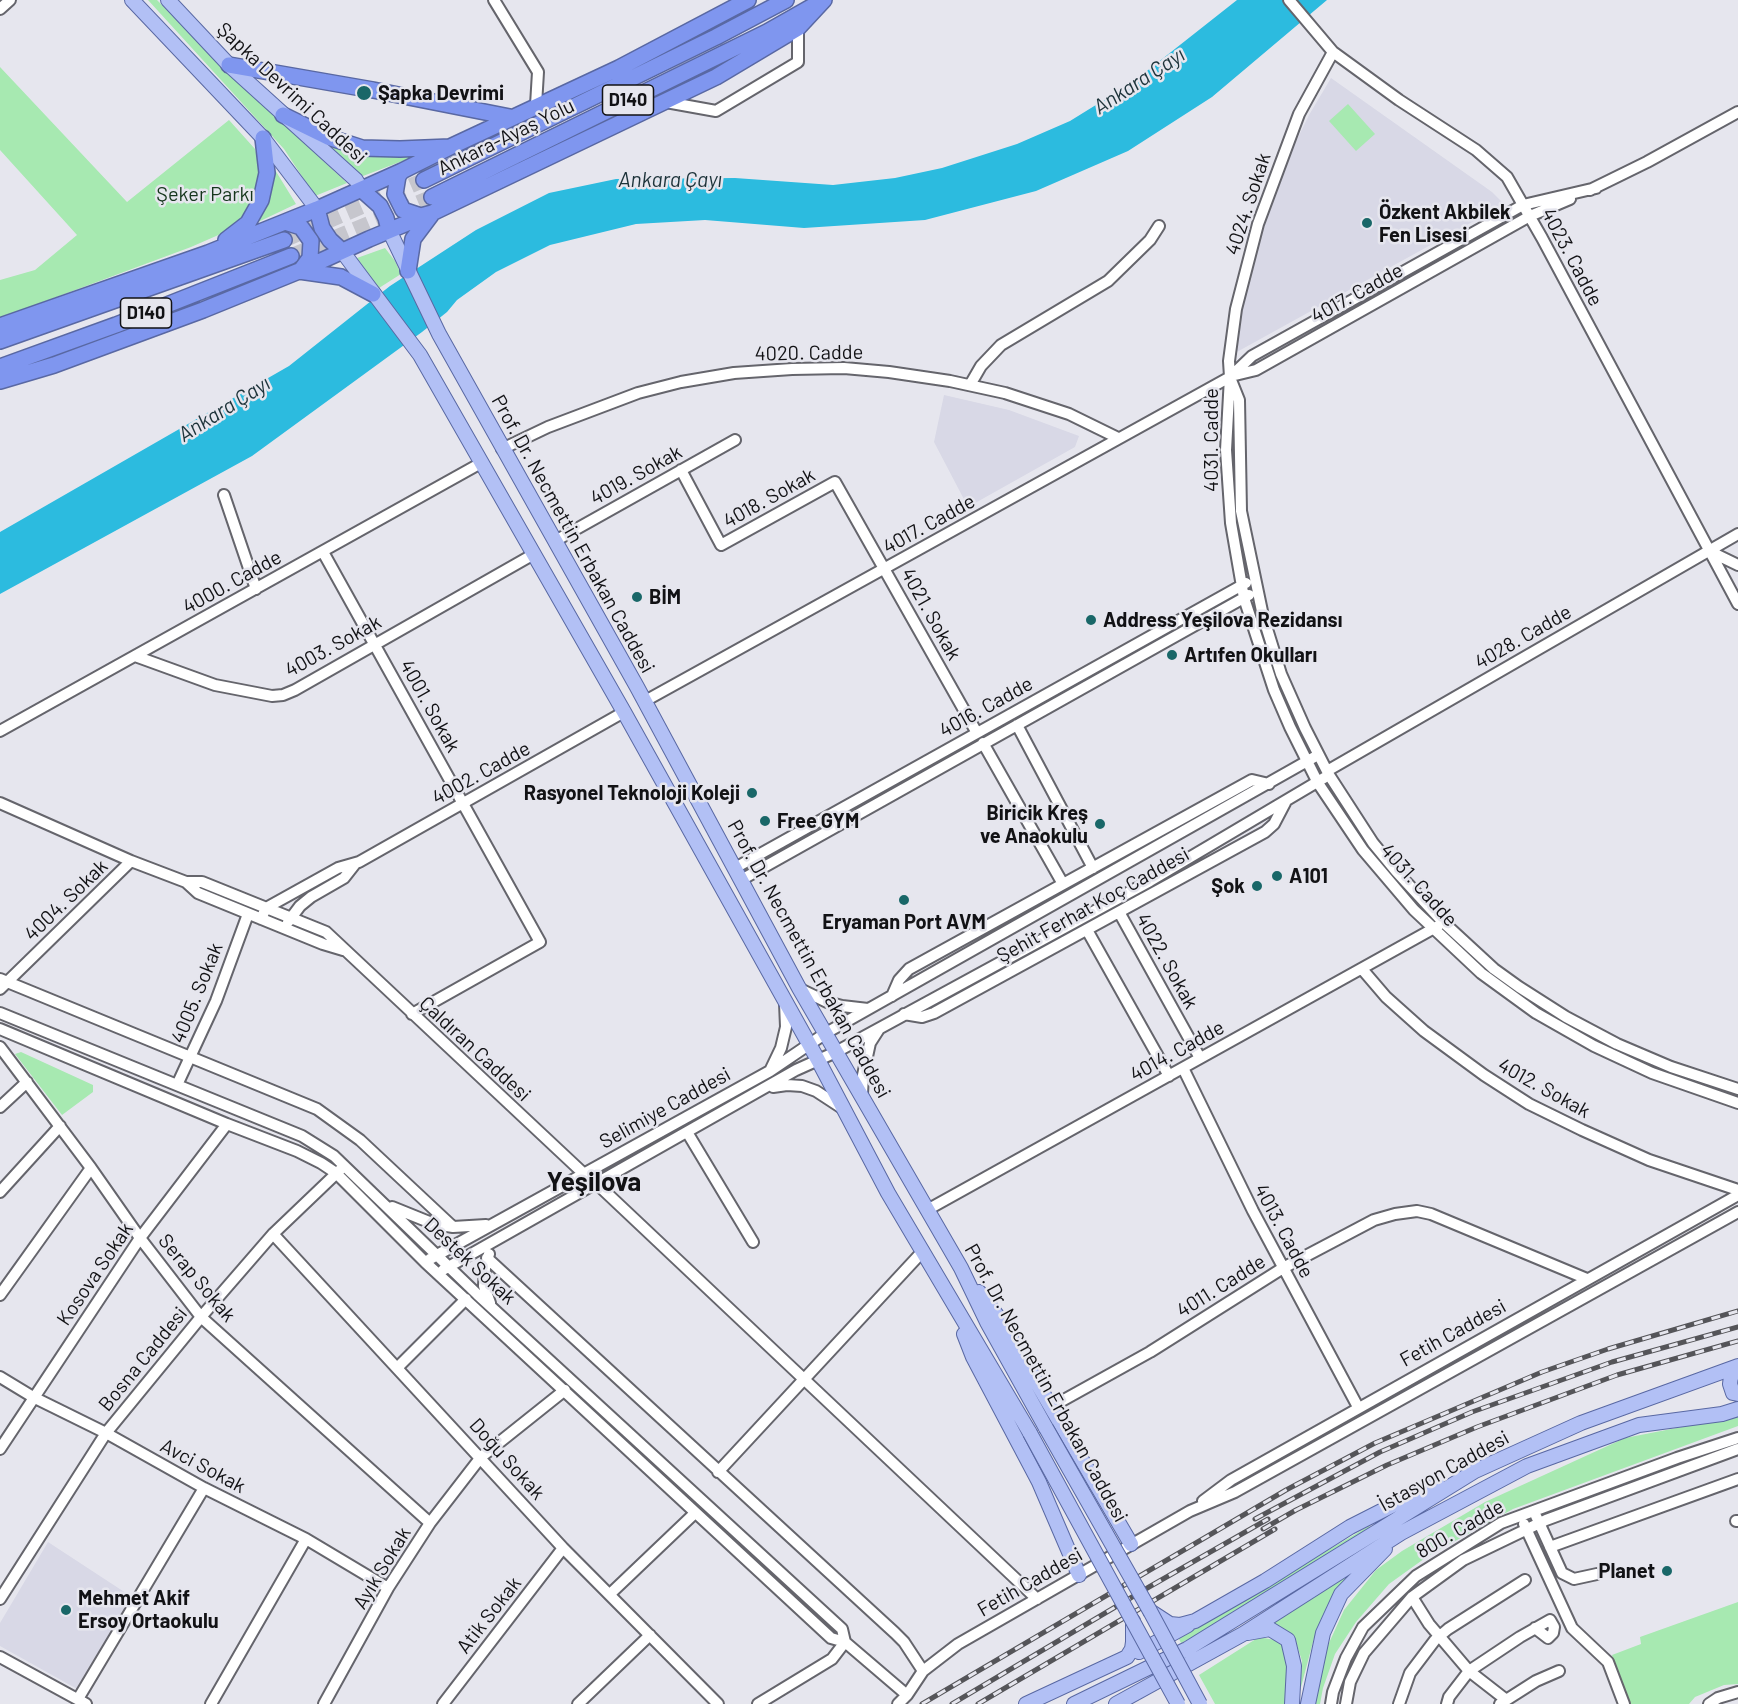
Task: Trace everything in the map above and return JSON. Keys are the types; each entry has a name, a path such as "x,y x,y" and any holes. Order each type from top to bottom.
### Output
{"highway":[{"path":"0,326 208,253 362,190 510,117 619,68 748,0"},
{"name":"Ankara-Ayaş Yolu","path":"424,180 716,37 786,0"},
{"path":"402,171 394,188 394,194 399,205 414,215 666,102 716,77 798,28 823,0"},
{"name":"Ankara-Ayaş Yolu","path":"432,205 767,32 823,0"},
{"path":"230,65 510,117"},
{"path":"283,115 328,137 362,148 450,147"},
{"path":"208,253 248,223 256,212 267,173 263,138"},
{"path":"362,190 380,206 386,218 388,230"},
{"path":"0,381 54,365 150,330 299,271 388,230 432,205"},
{"path":"408,271 413,239 432,205"},
{"path":"317,209 322,228 330,240 342,251"},
{"path":"285,222 301,227 311,241 310,258 299,271"},
{"name":"D140","path":"0,341 284,240"},
{"name":"D140","path":"0,367 116,325 291,256"},
{"path":"299,271 341,277 373,294"}],"main road":[{"path":"132,0 263,138 317,209"},
{"name":"Şapka Devrimi Caddesi","path":"168,0 230,65 356,180 362,190"},
{"name":"Prof. Dr. Necmettin Erbakan Caddesi","path":"388,230 439,334 502,449 645,701 799,988 961,1268 987,1322 1200,1704"},
{"name":"Prof. Dr. Necmettin Erbakan Caddesi","path":"342,251 420,355 624,712 808,1046 818,1060 842,1108 1030,1433 1178,1704"},
{"path":"961,1268 999,1318 1131,1544"},
{"path":"952,1301 973,1357 1039,1482 1079,1575"},
{"path":"1738,1368 1731,1376 1730,1384 1733,1393 1738,1394"},
{"name":"İstasyon Caddesi","path":"1074,1704 1187,1649 1475,1471 1581,1423 1738,1368"},
{"name":"İstasyon Caddesi","path":"1116,1704 1243,1634 1401,1533 1527,1466 1639,1425 1722,1414 1738,1409"},
{"path":"1026,1704 1148,1649 1265,1581 1350,1527 1409,1497 1475,1471"},
{"path":"1308,1704 1323,1633 1341,1594 1401,1533"},
{"path":"1150,1611 1170,1624 1180,1625 1195,1621"},
{"path":"1127,1657 1133,1642 1133,1620"},
{"path":"1243,1634 1270,1629 1287,1640 1294,1666 1292,1704"}],"street":[{"path":"0,9 10,0"},
{"path":"494,0 538,72 536,105"},
{"name":"4023. Cadde","path":"1289,0 1333,52 1399,100 1476,150 1507,177 1738,604"},
{"path":"666,102 716,111 798,62 798,28"},
{"name":"4024. Sokak","path":"1230,376 1229,361 1236,309 1258,224 1299,114 1333,52"},
{"name":"4017. Cadde","path":"1230,376 1256,370 1530,216 1596,188 1738,112"},
{"name":"4017. Cadde","path":"645,701 1230,376 1252,356 1523,205 1596,188"},
{"path":"970,385 981,366 1001,345 1107,281 1144,246 1159,225"},
{"name":"4020. Cadde","path":"502,449 548,427 638,393 681,382 734,373 844,368 889,372 1005,393 1069,414 1118,438"},
{"name":"4031. Cadde","path":"1230,376 1239,400 1241,511 1256,591 1281,674 1318,755 1373,843 1396,872 1443,922 1494,969 1566,1017 1617,1044 1654,1060 1738,1089"},
{"name":"4031. Cadde","path":"1230,376 1226,450 1231,523 1244,598 1274,690 1307,762 1318,783 1363,850 1395,890 1433,930 1503,990 1569,1033 1619,1059 1738,1103"},
{"name":"4019. Sokak","path":"555,541 735,440"},
{"name":"4000. Cadde","path":"0,731 481,463"},
{"name":"4018. Sokak","path":"681,470 721,545 835,482"},
{"name":"4021. Sokak","path":"835,482 977,733"},
{"path":"224,495 256,589"},
{"name":"4028. Cadde","path":"1328,773 1738,534"},
{"path":"1709,551 1738,565"},
{"name":"4001. Sokak","path":"323,552 540,942 412,1014"},
{"name":"4003. Sokak","path":"135,656 215,684 272,696 295,690 534,554"},
{"name":"4016. Cadde","path":"738,874 977,733 1254,578"},
{"name":"4016. Cadde","path":"738,874 1017,725 1256,591"},
{"name":"4002. Cadde","path":"266,908 338,868 355,864 624,712"},
{"path":"1017,725 1093,868"},
{"path":"983,743 1063,884"},
{"name":"Şehit Ferhat Koç Caddesi","path":"826,1033 1318,755"},
{"name":"Şehit Ferhat Koç Caddesi","path":"836,1052 1150,881 1318,783 1328,773"},
{"name":"Şehit Ferhat Koç Caddesi","path":"891,996 899,980 909,969 1252,780 1269,784"},
{"name":"Şehit Ferhat Koç Caddesi","path":"904,1014 922,1017 934,1014 1265,832 1274,824 1285,802"},
{"path":"0,803 131,861 186,882 202,882 290,918"},
{"name":"4004. Sokak","path":"2,984 131,861"},
{"name":"4002. Cadde","path":"286,929 290,918 311,897 344,878 355,864"},
{"path":"186,882 198,893 286,929"},
{"path":"261,919 266,908"},
{"name":"4022. Sokak","path":"1119,912 1200,1058"},
{"name":"4005. Sokak","path":"177,1085 216,1001 248,914"},
{"name":"Çaldıran Caddesi","path":"290,918 326,932 583,1173"},
{"name":"4014. Cadde","path":"927,1210 1433,930 1443,922"},
{"name":"Çaldıran Caddesi","path":"286,929 322,944 344,950"},
{"path":"1087,930 1169,1076"},
{"name":"4012. Sokak","path":"1362,969 1386,997 1431,1036 1484,1075 1529,1104 1649,1160 1738,1190"},
{"path":"2,984 317,1109 360,1140 453,1227"},
{"path":"799,988 827,1002 868,1009"},
{"path":"770,1071 784,1034 785,1003"},
{"name":"Destek Sokak","path":"0,1013 302,1136 323,1148 345,1165 436,1256 842,1629 845,1642"},
{"path":"862,1094 863,1075 870,1044 875,1033 883,1025"},
{"name":"Destek Sokak","path":"0,1029 227,1124 297,1150 321,1162 336,1173 425,1262 831,1638 845,1642 907,1695"},
{"name":"Selimiye Caddesi","path":"425,1262 770,1071 826,1033"},
{"name":"Serap Sokak","path":"0,1047 201,1317 430,1523"},
{"name":"Selimiye Caddesi","path":"438,1274 796,1070 836,1052"},
{"name":"4013. Cadde","path":"1183,1068 1253,1211 1358,1407"},
{"path":"0,1107 27,1082"},
{"path":"764,1089 787,1085 802,1086 816,1091 842,1108"},
{"name":"Kosova Sokak","path":"0,1449 140,1238 227,1124"},
{"path":"0,1192 60,1126"},
{"path":"687,1132 753,1242"},
{"name":"Bosna Caddesi","path":"0,1599 106,1433 273,1233 345,1165"},
{"path":"0,1295 91,1168"},
{"path":"596,1183 1037,1599"},
{"name":"Fetih Caddesi","path":"1190,1511 1231,1480 1738,1195"},
{"path":"383,1203 419,1219 453,1227 493,1224"},
{"name":"4011. Cadde","path":"1051,1407 1150,1352 1284,1268 1374,1220 1395,1214 1417,1211 1431,1214 1467,1227 1587,1279"},
{"name":"Fetih Caddesi","path":"898,1704 923,1671 958,1644 1190,1511 1235,1492 1738,1212"},
{"name":"Doğu Sokak","path":"273,1233 563,1548 718,1704"},
{"path":"491,1306 484,1286 487,1258 496,1240"},
{"path":"718,1472 923,1251"},
{"path":"487,1258 895,1633 904,1642 923,1671"},
{"path":"398,1367 466,1299"},
{"name":"Avci Sokak","path":"0,1377 204,1488 306,1539 388,1588"},
{"name":"Ayık Sokak","path":"324,1704 388,1588 430,1523 481,1457 565,1390"},
{"name":"800. Cadde","path":"1331,1704 1333,1692 1346,1658 1363,1627 1416,1576 1501,1523 1738,1438"},
{"name":"800. Cadde","path":"1346,1704 1350,1682 1364,1653 1412,1597 1463,1560 1539,1523 1738,1449"},
{"path":"1550,1547 1738,1479"},
{"path":"0,1657 82,1702 204,1488"},
{"path":"1534,1510 1562,1573 1574,1579 1597,1574"},
{"path":"610,1594 695,1513"},
{"path":"1520,1516 1572,1628 1608,1662 1624,1704"},
{"path":"211,1704 306,1539"},
{"name":"Atik Sokak","path":"443,1704 563,1548"},
{"path":"1399,1704 1410,1673 1439,1637 1525,1580"},
{"path":"1412,1597 1439,1637 1469,1671 1502,1702 1536,1681 1559,1671"},
{"path":"1447,1704 1449,1697 1469,1671 1535,1628"},
{"path":"578,1704 651,1635"},
{"path":"758,1704 832,1659 845,1642"},
{"path":"1709,1704 1718,1698 1738,1692"}],"shaded area":[{"name":"Özkent Akbilek Fen Lisesi","path":"1331,78 1492,192 1503,205 1235,353 1239,309 1257,241 1287,160 1309,115"},
{"path":"944,395 1009,410 1079,436 1075,447 968,507 934,442"},
{"name":"Mehmet Akif Ersoy Ortaokulu","path":"48,1542 132,1597 79,1690 0,1646 0,1623"}],"green space":[{"path":"148,0 157,0 220,65 347,183 315,196 284,149"},
{"name":"Şeker Parkı","path":"0,67 127,202 229,120 255,149 261,170 252,205 243,217 223,233 0,318 0,280 35,270 77,235 0,150"},
{"path":"1348,104 1375,134 1356,151 1329,121"},
{"path":"330,146 369,155 413,157 363,176"},
{"path":"272,165 296,204 256,223 268,201"},
{"path":"385,248 401,274 379,288 357,258"},
{"path":"21,1052 93,1085 93,1092 62,1115 15,1054"},
{"path":"1738,1416 1738,1426 1513,1509 1428,1556 1389,1584 1356,1622 1335,1654 1320,1704 1315,1704 1324,1654 1344,1610 1376,1570 1402,1551 1485,1502 1625,1438"},
{"path":"1369,1526 1307,1568 1203,1632 1181,1643 1179,1639 1181,1637"},
{"path":"1356,1570 1338,1590 1314,1638 1300,1691 1302,1661 1296,1642 1288,1632 1266,1625"},
{"path":"1738,1602 1738,1684 1724,1685 1695,1697 1689,1704 1630,1704 1612,1655 1641,1644 1640,1637"},
{"path":"1259,1637 1275,1640 1288,1654 1288,1704 1215,1704 1199,1675"}],"water":[{"name":"Ankara Çayı","path":"1237,0 1327,0 1212,97 1128,151 1036,191 925,220 804,228 705,220 636,224 550,245 496,272 457,300 447,312 422,332 252,456 0,594 0,532 289,366 390,286 476,230 549,193 616,179 735,178 833,185 895,178 942,168 1017,144 1070,121 1133,82"}],"tunnel":[{"path":"284,240 424,180"},
{"path":"291,256 432,197"}],"railway":[{"path":"922,1704 1286,1490 1375,1443 1542,1372 1608,1349 1738,1311"},
{"path":"1255,1519 1380,1452 1472,1412 1612,1362 1738,1327"},
{"path":"1263,1529 1387,1465 1477,1427 1617,1375 1738,1341"},
{"path":"952,1704 1268,1519"},
{"path":"978,1704 1275,1529"}],"place":[{"name":"Şapka Devrimi","path":"364,93"},
{"name":"Özkent Akbilek Fen Lisesi","path":"1367,223"},
{"name":"BİM","path":"637,597"},
{"name":"Address Yeşilova Rezidansı","path":"1091,620"},
{"name":"Artıfen Okulları","path":"1172,655"},
{"name":"Rasyonel Teknoloji Koleji","path":"752,793"},
{"name":"Free GYM","path":"765,821"},
{"name":"Biricik Kreş ve Anaokulu","path":"1100,824"},
{"name":"A101","path":"1277,876"},
{"name":"Şok","path":"1257,886"},
{"name":"Eryaman Port AVM","path":"904,900"},
{"name":"Planet","path":"1667,1571"},
{"name":"Mehmet Akif Ersoy Ortaokulu","path":"66,1610"}],"district":[{"name":"Yeşilova","path":"594,1182"}]}
